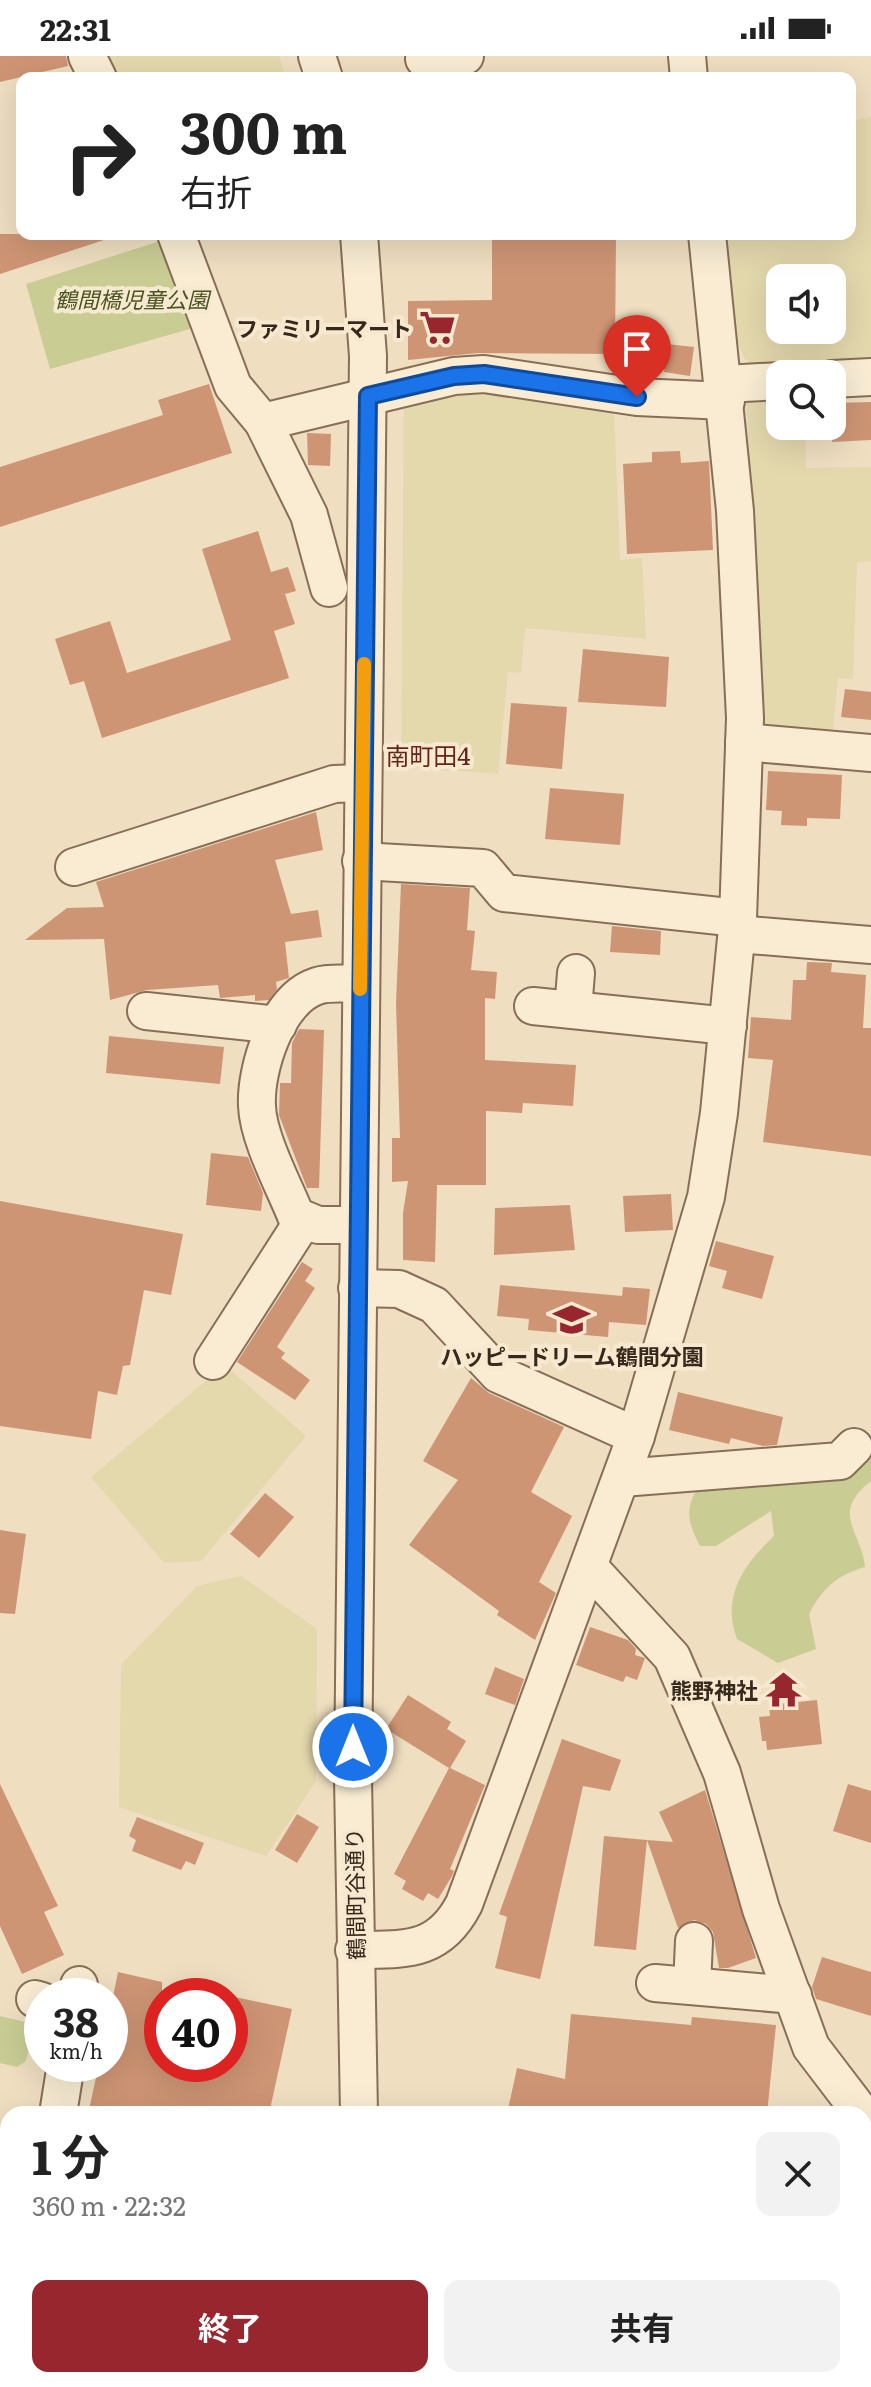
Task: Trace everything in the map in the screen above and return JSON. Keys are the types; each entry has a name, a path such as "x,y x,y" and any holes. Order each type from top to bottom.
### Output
{"street":[{"path":"424,59 465,56"},
{"path":"178,240 233,386 263,422 309,515 329,588"},
{"name":"鶴間町谷通り","path":"359,2106 354,1950 357,1288 368,396 365,285 360,240"},
{"path":"354,1950 417,1946 437,1939 453,1925 622,1478 706,1197 728,1026 737,926 744,742 742,628 725,392 708,240"},
{"path":"263,422 454,376 484,374 637,397 725,392 766,384"},
{"path":"846,378 871,377"},
{"path":"744,742 871,753"},
{"path":"74,867 334,784 362,783"},
{"path":"361,861 483,868 504,893 871,945"},
{"path":"573,1010 576,973"},
{"path":"358,1225 318,1225 296,1216 257,1108 261,1062 278,1025 303,992 318,985 360,984"},
{"path":"533,1006 728,1026"},
{"path":"146,1011 278,1025"},
{"path":"213,1361 303,1221"},
{"path":"357,1288 399,1289 434,1305 498,1374 636,1436"},
{"path":"622,1478 840,1461 854,1447"},
{"path":"589,1567 672,1657 722,1773 761,1909 811,2047 856,2106"},
{"path":"692,1986 694,1941"},
{"path":"655,1983 793,1995"},
{"path":"59,2106 63,2082"}],"shaded area":[{"path":"105,56 279,56 284,72 113,72"},
{"path":"871,117 871,366 846,367 846,360 766,360 766,372 762,372 744,358 728,315 719,240 856,240 856,120"},
{"path":"486,385 614,409 620,560 642,558 646,639 525,628 521,673 508,672 498,774 401,766 404,399"},
{"path":"766,395 766,440 805,440 806,468 871,467 871,561 857,562 853,679 838,678 832,739 764,739 746,401"},
{"path":"225,1365 306,1436 201,1561 164,1563 91,1477"},
{"path":"241,1576 317,1629 316,1781 266,1856 119,1807 121,1665 197,1586"}],"green space":[{"name":"鶴間橋児童公園","path":"163,240 193,328 50,369 26,284"},
{"path":"862,1438 871,1440 871,1481 852,1503 850,1513 865,1567 839,1579 825,1590 814,1605 809,1614 816,1649 778,1663 737,1639 732,1609 738,1582 753,1558 774,1536 771,1511 716,1546 700,1546 689,1516 692,1499 708,1471"},
{"path":"0,2016 24,2022 24,2062 17,2067 0,2063"}],"building":[{"path":"0,56 66,56 68,66 42,72 16,72 16,78 0,82"},
{"path":"0,234 16,234 16,240 104,240 0,274"},
{"path":"492,240 616,240 615,354 478,353 408,360 408,301 492,300"},
{"path":"667,344 694,347 690,376 664,372"},
{"path":"209,384 232,453 0,527 0,467 163,415 158,400"},
{"path":"871,402 871,440 832,442 846,440 846,403"},
{"path":"307,433 331,434 330,466 308,465"},
{"path":"680,451 681,463 709,461 713,550 627,554 623,464 652,462 652,452"},
{"path":"258,531 271,572 288,567 296,591 285,594 295,624 274,631 289,678 102,738 84,681 70,685 55,639 110,621 127,673 231,640 202,549"},
{"path":"583,649 669,657 666,707 578,702"},
{"path":"845,689 871,692 871,720 841,717"},
{"path":"511,703 567,707 562,769 506,764"},
{"path":"768,771 842,775 840,819 807,818 807,826 781,825 782,811 766,810"},
{"path":"550,788 624,794 620,845 545,839"},
{"path":"316,812 323,850 275,860 291,914 318,910 322,937 285,942 289,978 276,982 277,989 269,1000 255,1001 255,995 220,998 218,985 147,990 110,1000 104,939 25,940 67,908 104,907 96,882"},
{"path":"401,884 470,888 467,930 475,931 471,970 497,972 495,999 485,998 485,1060 576,1065 573,1106 523,1103 522,1113 486,1111 486,1185 437,1185 435,1262 403,1260 403,1213 408,1181 392,1182 392,1138 400,1138 396,1003"},
{"path":"612,926 661,931 660,955 610,952"},
{"path":"807,962 832,963 831,972 866,975 863,1028 871,1028 871,1156 763,1142 773,1060 748,1058 751,1017 791,1020 793,980 806,980"},
{"path":"299,1029 324,1030 319,1188 307,1188 279,1115 280,1083 291,1083 292,1043"},
{"path":"109,1036 224,1047 220,1084 106,1073"},
{"path":"211,1153 248,1157 263,1193 261,1211 206,1205"},
{"path":"671,1194 673,1230 625,1232 623,1196"},
{"path":"0,1201 183,1234 171,1295 144,1290 130,1365 123,1366 117,1395 98,1391 91,1439 0,1426"},
{"path":"570,1205 575,1250 494,1255 495,1208"},
{"path":"716,1241 774,1256 762,1299 722,1288 727,1271 709,1266"},
{"path":"302,1262 313,1269 305,1281 315,1288 277,1347 285,1353 281,1358 310,1380 295,1400 237,1362"},
{"path":"500,1285 622,1296 623,1287 650,1289 646,1325 609,1322 608,1337 528,1330 529,1319 497,1316"},
{"path":"471,1378 489,1393 564,1427 531,1492 572,1516 539,1582 556,1593 535,1640 497,1615 499,1611 409,1545 458,1480 423,1461"},
{"path":"678,1392 783,1417 777,1445 763,1446 731,1438 729,1444 669,1430"},
{"path":"265,1493 294,1517 259,1558 230,1534"},
{"path":"0,1530 26,1534 15,1614 0,1613"},
{"path":"590,1627 628,1640 636,1649 635,1655 645,1658 637,1680 626,1676 623,1682 576,1665"},
{"path":"495,1667 524,1679 515,1705 485,1694"},
{"path":"408,1695 451,1722 447,1729 466,1741 450,1768 485,1785 450,1869 454,1871 452,1876 438,1899 428,1893 423,1901 402,1889 406,1881 394,1874 449,1768 386,1729"},
{"path":"817,1700 822,1744 767,1750 766,1741 762,1741 759,1717 770,1716 769,1705"},
{"path":"562,1739 621,1760 610,1791 583,1786 540,1979 495,1968 507,1917 499,1914"},
{"path":"0,1784 58,1906 44,1912 64,1955 22,1974 0,1926"},
{"path":"848,1784 871,1791 871,1843 833,1831"},
{"path":"705,1790 756,1958 728,1968 719,1968 713,1932 706,1924 694,1920 678,1928 647,1840 673,1842 659,1812"},
{"path":"297,1814 319,1827 297,1863 275,1850"},
{"path":"137,1817 204,1843 195,1865 186,1861 181,1870 132,1851 136,1840 129,1836"},
{"path":"604,1836 647,1840 636,1950 594,1946"},
{"path":"822,1957 871,1972 871,2016 816,1999 812,1987"},
{"path":"118,1972 144,1978 144,2082 248,2082 248,2000 292,2009 271,2106 90,2106 95,2082 128,2082 128,1978 117,1978"},
{"path":"571,2014 691,2025 692,2017 776,2025 768,2106 509,2106 517,2068 565,2079"}],"slow traffic":[{"path":"360,989 364,664"}],"place":[{"name":"ファミリーマート","path":"438,327"},
{"name":"ハッピードリーム鶴間分園","path":"572,1319"},
{"name":"熊野神社","path":"784,1689"}],"district":[{"name":"南町田4","path":"428,754"}],"route":[{"path":"353,1747 368,396 454,376 484,374 637,397"}]}
